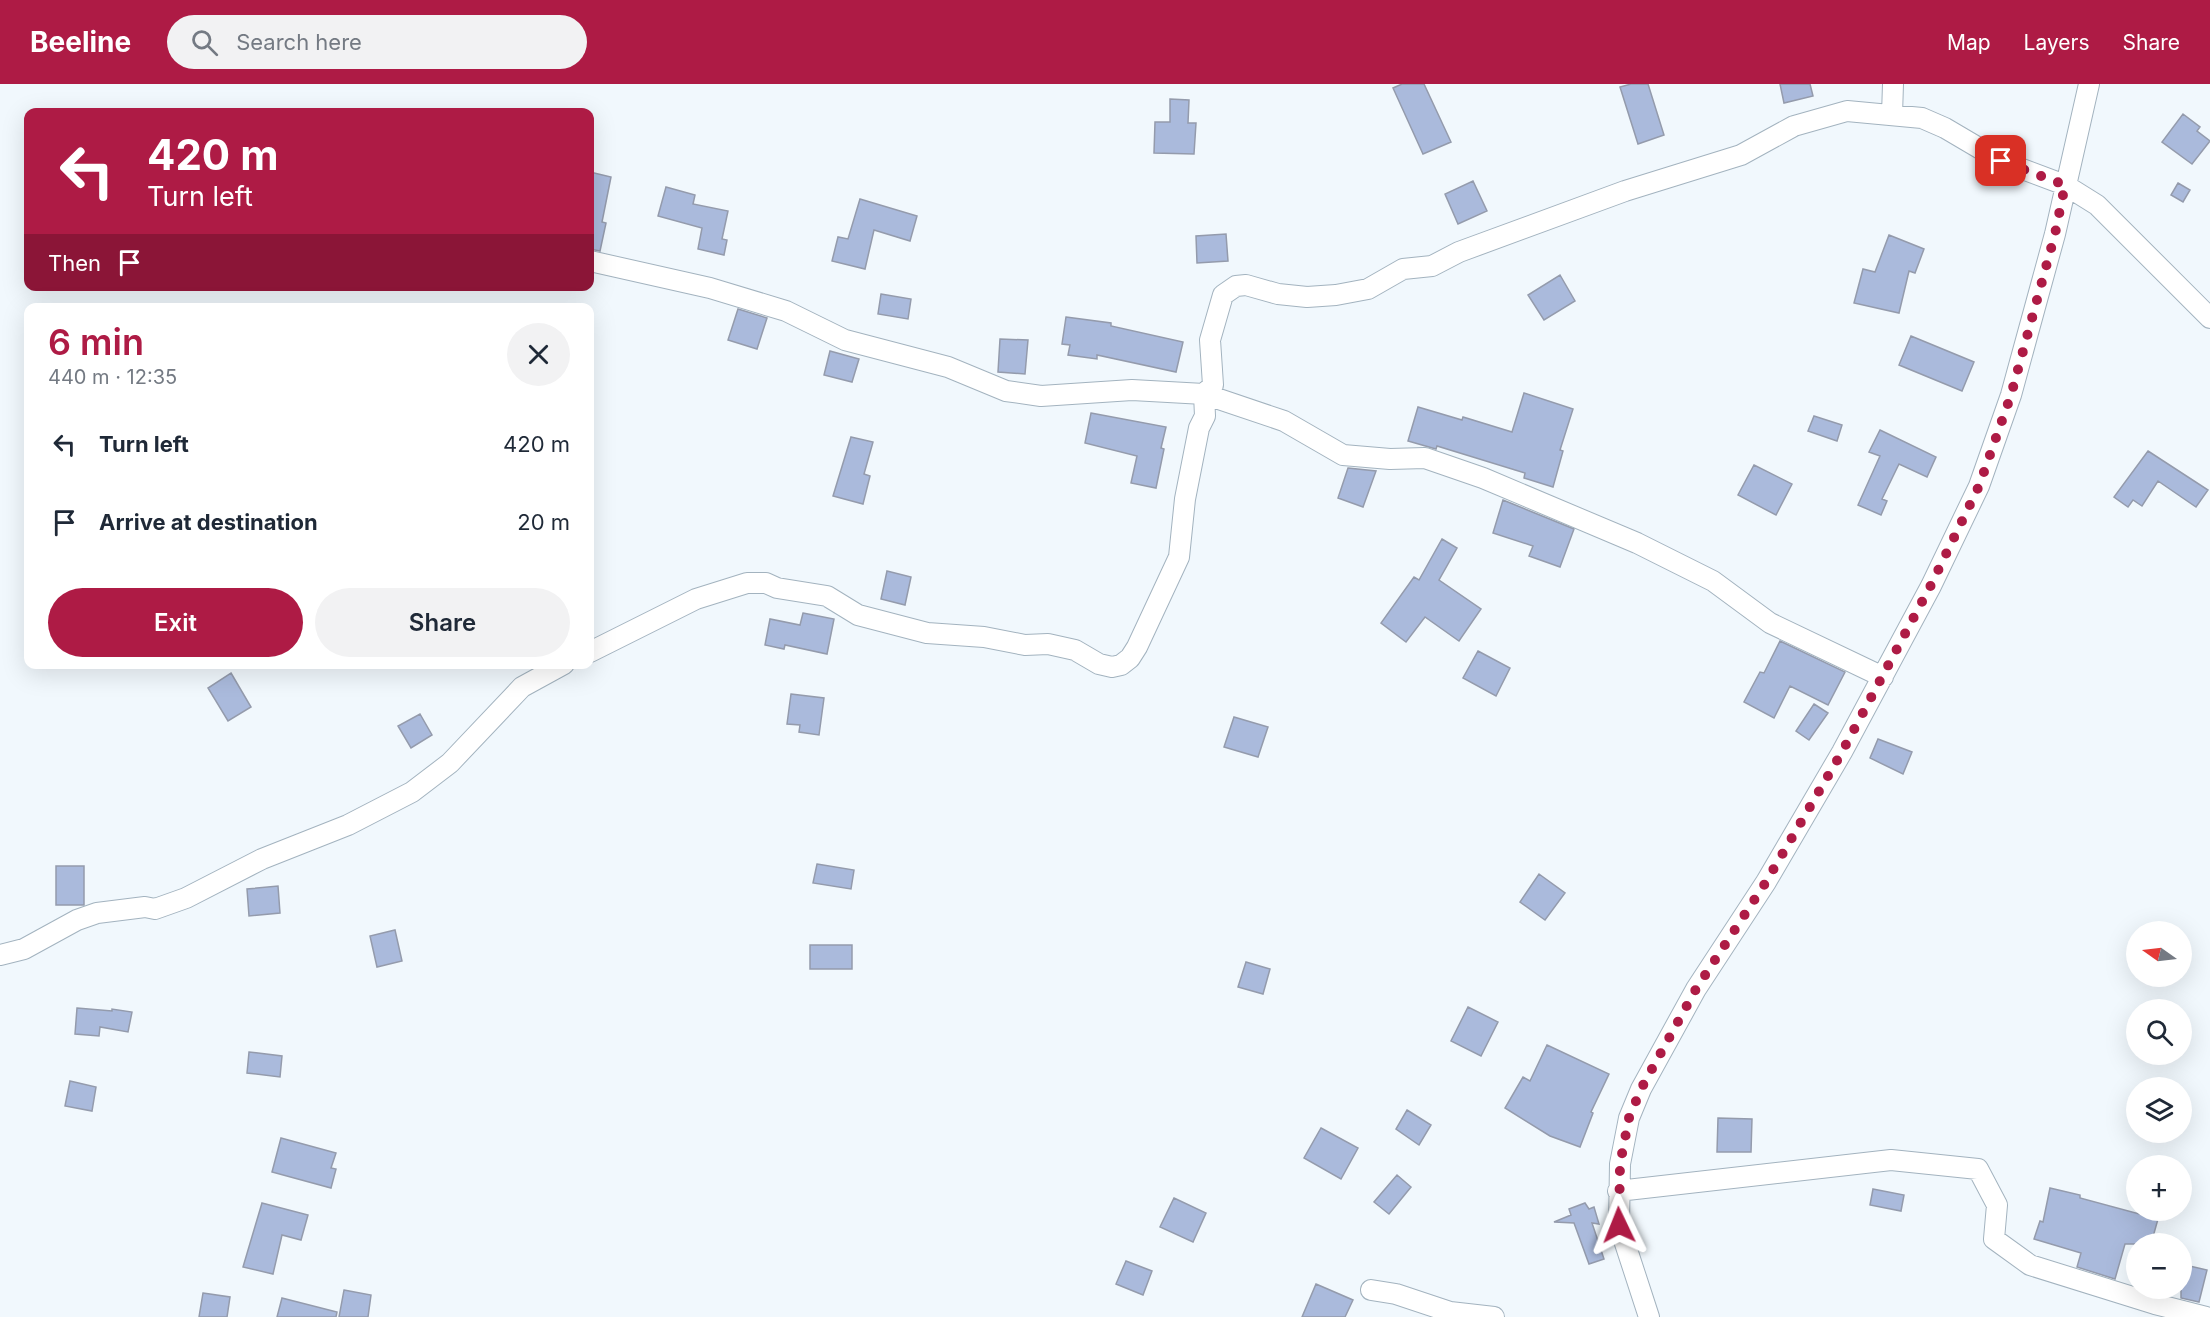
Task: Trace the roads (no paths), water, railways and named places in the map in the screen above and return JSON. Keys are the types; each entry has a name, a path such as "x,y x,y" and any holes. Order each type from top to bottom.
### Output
{"street":[{"path":"1892,115 1893,84"},
{"path":"1649,1317 1619,1225 1620,1164 1629,1118 1641,1089 1696,989 1766,882 1842,752 1883,677 1979,486 2011,395 2055,234 2089,84"},
{"path":"594,650 696,599 747,583 766,583 777,588 827,596 858,615 927,633 984,637 1025,645 1048,644 1075,650 1100,664 1112,667 1121,665 1130,658 1137,647 1179,557 1185,499 1200,429 1205,416 1204,394 1213,385 1210,340 1223,295 1236,286 1246,285 1278,294 1307,297 1368,289 1403,269 1432,266 1481,244 1588,207 1624,191 1741,155 1794,126 1847,111 1922,118 1945,128 2001,161 2065,185 2097,205 2210,318"},
{"path":"594,262 710,288 786,311 845,340 948,367 1006,391 1041,396 1132,390 1204,394 1284,422 1343,455 1390,459 1425,458 1483,478 1637,543 1713,581 1770,622 1883,677"},
{"path":"0,955 24,949 77,920 97,913 145,907 154,909 186,897 262,859 348,825 412,792 450,763 522,687 553,669"},
{"path":"1618,1191 1890,1160 1978,1169 1996,1205 1994,1239 2030,1265 2155,1304 2206,1317"},
{"path":"1371,1290 1396,1294 1450,1312 1494,1317"}]}
